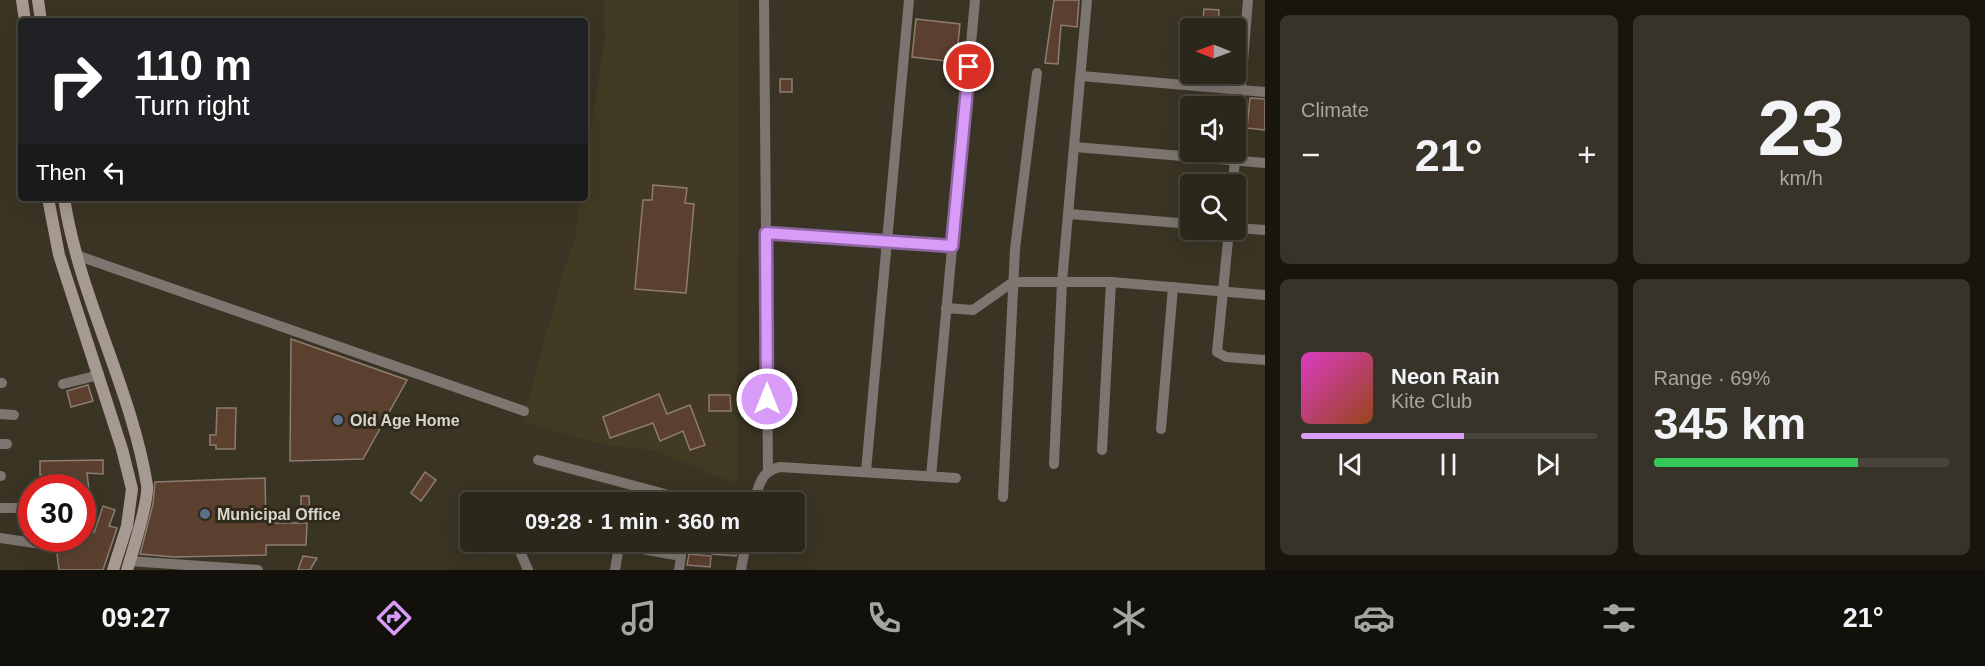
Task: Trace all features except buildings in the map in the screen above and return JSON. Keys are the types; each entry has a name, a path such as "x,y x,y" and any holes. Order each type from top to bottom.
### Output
{"street":[{"path":"22,0 25,18"},
{"path":"38,0 41,18"},
{"path":"764,0 768,471"},
{"path":"866,471 909,0"},
{"path":"931,476 975,0"},
{"path":"1054,464 1062,282 1087,0"},
{"path":"1240,96 1248,0"},
{"path":"1003,497 1013,282 1037,73"},
{"path":"1081,76 1265,92"},
{"path":"1075,147 1180,156"},
{"path":"1246,162 1265,163"},
{"path":"113,570 131,511 132,489 99,375 60,255 49,203 65,202 76,255 139,449 146,494 128,565 258,570"},
{"path":"1069,214 1180,223"},
{"path":"1246,229 1265,230"},
{"path":"766,233 952,246"},
{"path":"1228,240 1217,352 1226,357 1265,360"},
{"path":"76,255 524,411"},
{"path":"946,308 973,310 1013,282 1111,282 1265,295"},
{"path":"1102,450 1111,282"},
{"path":"1161,429 1173,287"},
{"path":"63,384 99,375"},
{"path":"0,414 14,415"},
{"path":"538,460 655,492"},
{"path":"757,492 761,480 768,471 780,467 956,478"},
{"path":"129,478 144,478"},
{"path":"0,508 18,508"},
{"path":"0,538 18,541"},
{"path":"520,552 528,570"},
{"path":"615,570 618,552"},
{"path":"656,552 681,556"},
{"path":"679,570 682,552"},
{"path":"741,570 744,552"}],"shaded area":[{"path":"603,0 739,0 737,484 653,450 606,445 522,422 565,266 575,239 580,201 588,201 588,146 605,37"}],"place":[{"name":"Old Age Home","path":"338,420"},
{"name":"Municipal Office","path":"205,514"}],"route":[{"path":"767,399 766,233 952,246 969,67"}]}
